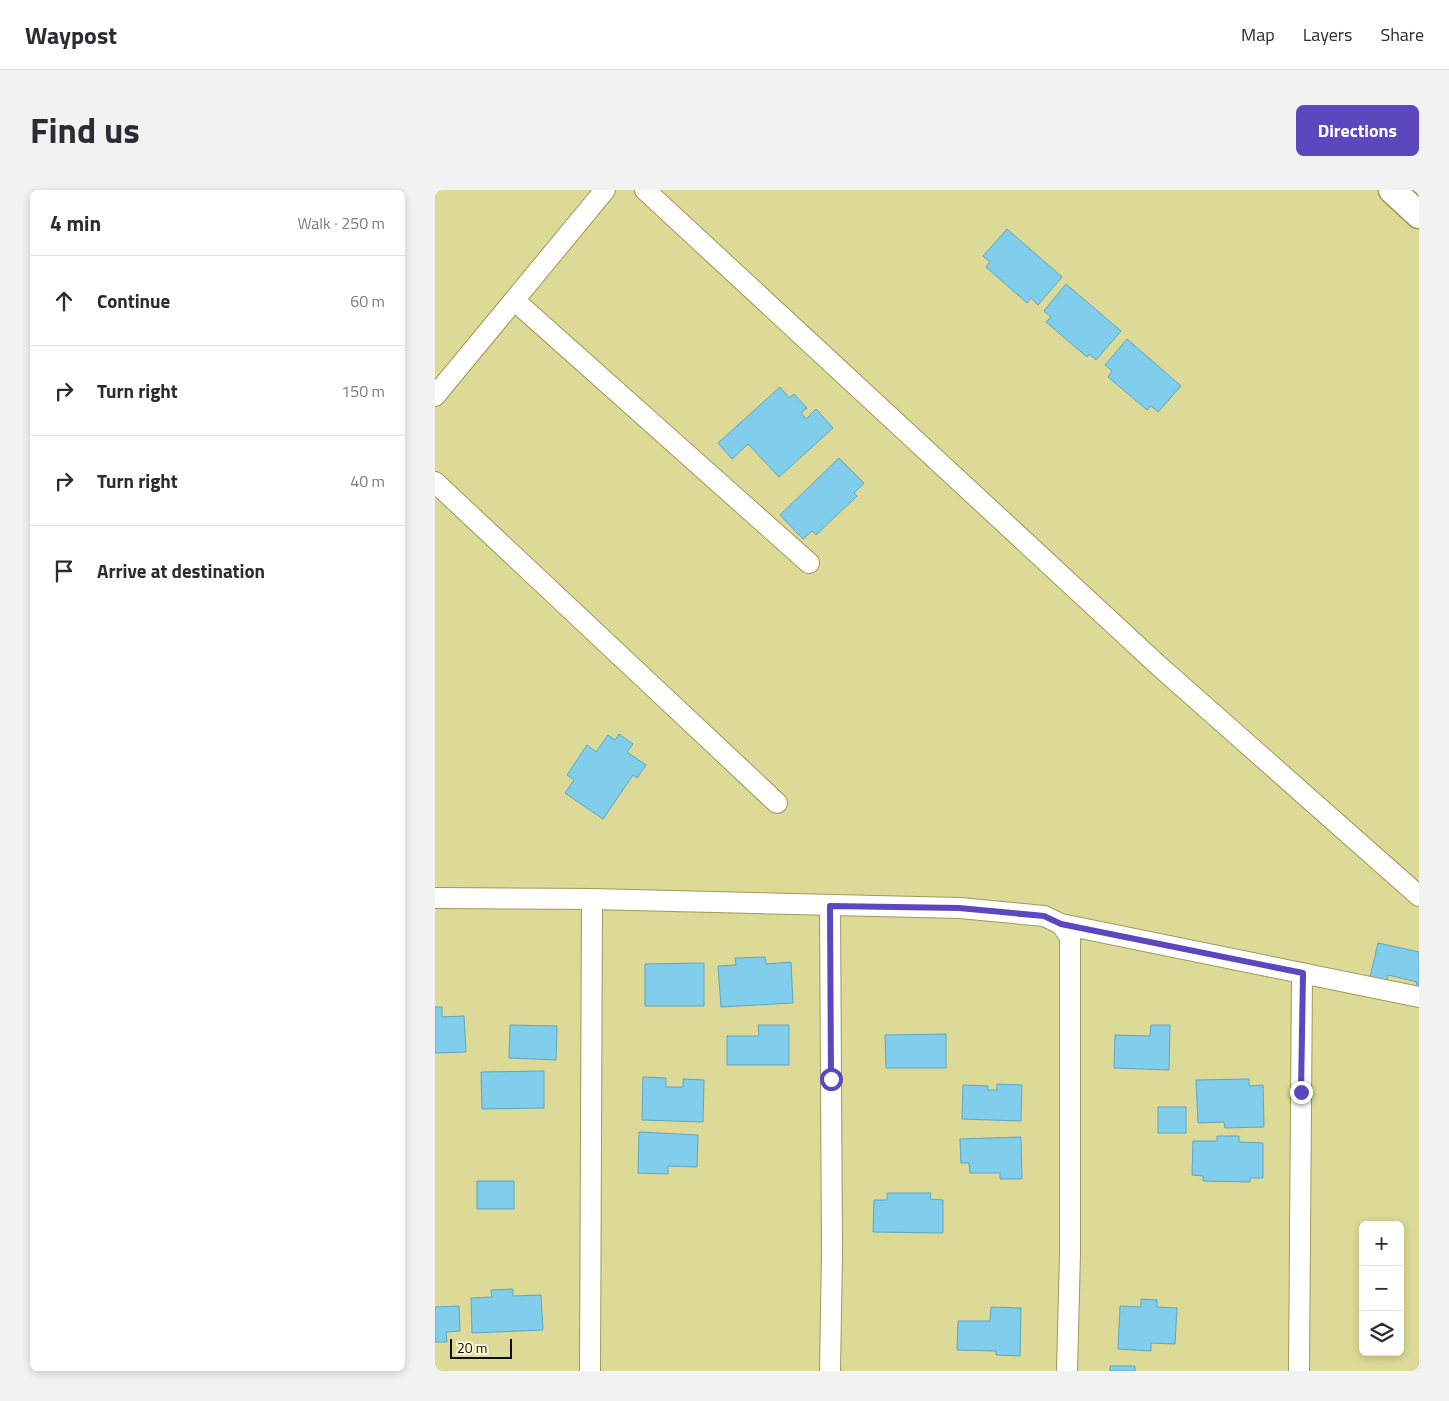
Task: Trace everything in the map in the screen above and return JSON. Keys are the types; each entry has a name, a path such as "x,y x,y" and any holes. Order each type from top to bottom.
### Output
{"main road":[{"path":"1393,190 1419,215"}],"street":[{"path":"435,396 605,190"},
{"path":"645,190 1159,666 1419,896"},
{"path":"514,300 809,563"},
{"path":"435,482 777,803"},
{"path":"435,898 592,899 959,908 1044,916 1061,924 1419,996"},
{"path":"590,1371 592,899"},
{"path":"830,906 830,1371"},
{"path":"1061,924 1070,937 1070,1253 1067,1371"},
{"path":"1299,1371 1303,973"}],"building":[{"path":"1007,229 1062,277 1038,305 1031,298 1027,303 986,267 990,262 983,256"},
{"path":"1066,284 1121,331 1096,360 1089,354 1087,357 1046,322 1051,317 1044,311"},
{"path":"1127,339 1181,386 1158,412 1151,406 1147,410 1108,377 1112,371 1105,365"},
{"path":"780,387 789,398 794,394 807,408 801,413 806,419 816,409 833,428 779,477 748,444 732,459 718,443"},
{"path":"839,458 864,483 854,493 857,496 816,535 812,531 803,539 780,515"},
{"path":"619,734 633,744 627,752 646,765 637,778 633,775 603,819 565,793 574,780 567,775 587,745 596,752 608,735 615,740"},
{"path":"1378,943 1419,952 1419,990 1415,989 1417,982 1388,975 1387,981 1370,977"},
{"path":"765,957 766,964 791,962 793,1003 721,1007 718,966 736,965 735,958"},
{"path":"704,963 704,1006 645,1006 645,964"},
{"path":"435,1007 442,1007 442,1017 464,1016 466,1052 435,1053"},
{"path":"510,1025 557,1026 556,1060 509,1058"},
{"path":"758,1025 789,1025 789,1065 727,1065 727,1036 759,1036"},
{"path":"1151,1025 1170,1025 1169,1070 1114,1068 1115,1035 1150,1036"},
{"path":"946,1034 946,1068 886,1068 885,1035"},
{"path":"544,1071 544,1108 482,1109 481,1072"},
{"path":"643,1077 666,1078 666,1087 683,1087 683,1079 704,1080 703,1122 642,1120"},
{"path":"1249,1079 1249,1086 1263,1085 1264,1127 1225,1128 1224,1122 1198,1123 1196,1080"},
{"path":"997,1084 1022,1085 1021,1121 962,1119 963,1085 988,1086 988,1090 997,1090"},
{"path":"1158,1107 1186,1107 1186,1133 1158,1133"},
{"path":"639,1132 698,1135 697,1167 668,1166 668,1174 638,1173"},
{"path":"1217,1136 1239,1136 1239,1142 1263,1143 1263,1178 1250,1178 1250,1182 1203,1181 1203,1176 1192,1175 1193,1141 1217,1141"},
{"path":"1021,1137 1022,1179 1000,1179 1000,1173 970,1173 969,1163 961,1163 960,1139"},
{"path":"477,1181 514,1181 514,1209 477,1209"},
{"path":"887,1193 931,1193 930,1199 943,1200 943,1233 873,1232 874,1200 887,1200"},
{"path":"513,1289 513,1296 541,1295 543,1330 472,1333 471,1298 492,1297 491,1290"},
{"path":"1141,1299 1157,1300 1157,1307 1177,1308 1175,1344 1151,1343 1151,1351 1118,1349 1120,1306 1141,1307"},
{"path":"459,1306 460,1331 446,1332 447,1342 435,1342 435,1307"},
{"path":"991,1307 1021,1308 1020,1356 996,1355 996,1351 957,1350 958,1321 990,1321"},
{"path":"1110,1366 1135,1366 1135,1371 1110,1371"}],"route":[{"path":"831,1079 830,906 959,908 1044,916 1061,924 1303,973 1301,1092"}]}
